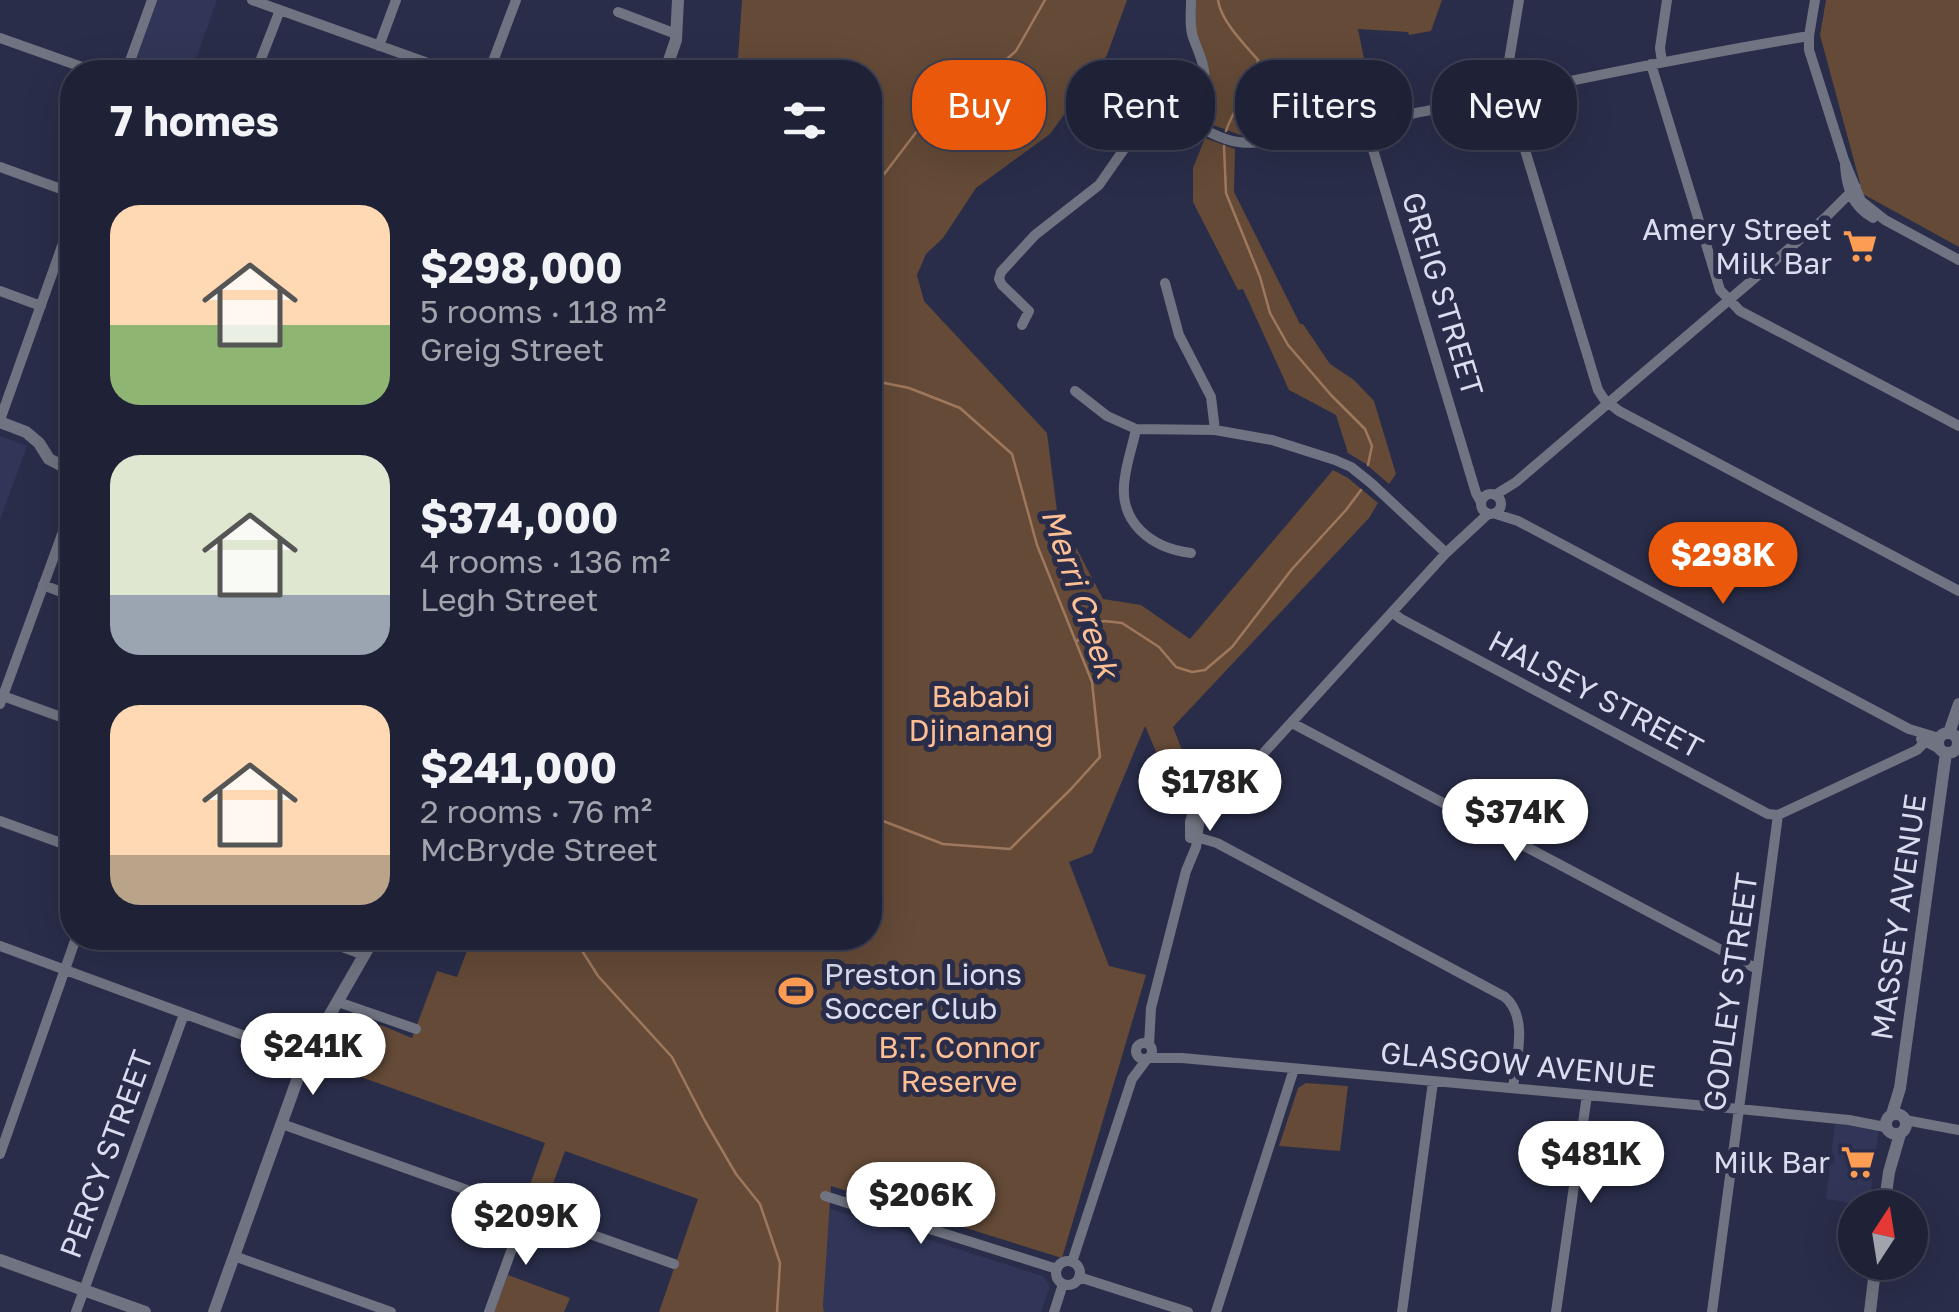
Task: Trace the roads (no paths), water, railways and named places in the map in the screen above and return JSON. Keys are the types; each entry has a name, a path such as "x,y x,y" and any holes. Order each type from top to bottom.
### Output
{"street":[{"path":"130,60 152,0"},
{"path":"252,0 419,60"},
{"path":"379,46 396,0"},
{"path":"494,60 516,0"},
{"path":"668,60 676,34 678,0"},
{"path":"1192,0 1192,30 1203,60"},
{"path":"1509,60 1519,0"},
{"path":"1668,0 1656,63 1720,290 1740,311 1959,426"},
{"path":"1815,0 1809,50 1855,196 1885,220 1959,260"},
{"path":"260,60 276,6"},
{"path":"618,12 676,34"},
{"path":"1577,80 1809,36"},
{"path":"0,38 62,60"},
{"path":"1022,324 1031,311 1002,285 1001,272 1035,235 1099,184 1123,150"},
{"name":"GREIG STREET","path":"1373,150 1476,494 1491,505"},
{"path":"1525,150 1598,390 1610,403 1959,591"},
{"path":"0,167 60,189"},
{"path":"1072,1262 1132,1079 1145,1051 1150,1015 1200,817 1218,803 1491,505 1855,196"},
{"path":"60,251 0,421 32,436 49,459 60,465"},
{"path":"1164,283 1179,336 1211,397 1215,430"},
{"path":"0,292 40,306"},
{"path":"1075,391 1106,416 1136,430 1215,430 1287,444 1351,468 1446,553"},
{"path":"1136,430 1124,479 1129,514 1145,536 1158,545 1191,553"},
{"path":"1491,505 1939,740"},
{"path":"60,539 1,700 60,717"},
{"path":"43,586 60,592"},
{"name":"HALSEY STREET","path":"1392,612 1768,814 1778,815"},
{"name":"MASSEY AVENUE","path":"1886,1190 1939,740 1959,704"},
{"path":"1292,723 1758,968"},
{"path":"1778,815 1939,740"},
{"name":"GODLEY STREET","path":"1712,1312 1778,815"},
{"path":"0,821 60,843"},
{"path":"1194,836 1217,843 1505,997 1514,1005 1519,1020 1513,1088"},
{"path":"0,946 305,1058"},
{"path":"0,1154 72,950"},
{"path":"352,950 364,954"},
{"path":"214,1312 305,1058 366,950"},
{"path":"338,1002 416,1029"},
{"name":"PERCY STREET","path":"76,1312 184,1014"},
{"name":"GLASGOW AVENUE","path":"1145,1051 1294,1070 1959,1130"},
{"path":"1216,1312 1294,1070"},
{"path":"1402,1312 1433,1082"},
{"path":"1556,1312 1587,1096"},
{"path":"282,1124 674,1264"},
{"path":"825,1196 1057,1269"},
{"path":"489,1312 526,1210"},
{"path":"234,1256 391,1312"},
{"path":"0,1260 145,1312"},
{"path":"1063,1284 1057,1269 1061,1263 1072,1262"},
{"path":"1063,1284 1074,1283 1079,1277 1080,1270 1072,1262"},
{"path":"1079,1277 1188,1312"},
{"path":"1870,1312 1874,1280"},
{"path":"1054,1312 1063,1284"}],"waterway":[{"name":"Merri Creek","path":"882,176 927,118 980,82 1016,51 1045,0"},
{"path":"1218,0 1228,24 1258,60 1226,131"},
{"path":"1224,146 1226,193 1260,277 1270,313 1288,345 1365,429 1372,446 1368,465"},
{"name":"Merri Creek","path":"882,382 909,388 960,408 1012,454 1037,545 1092,682 1100,757 1010,849 943,844 882,821"},
{"path":"1076,642 1097,623 1122,623 1159,647 1176,667 1192,672 1205,670 1232,647 1292,569 1361,490"},
{"name":"Merri Creek","path":"582,950 598,976 672,1057 736,1174 760,1204 780,1263 777,1312"}],"place":[{"name":"Amery Street Milk Bar","path":"1860,246"},
{"name":"Preston Lions Soccer Club","path":"796,991"},
{"name":"Milk Bar","path":"1858,1162"}],"park label":[{"name":"Bababi Djinanang","path":"981,713"},
{"name":"B.T. Connor Reserve","path":"959,1064"}]}
